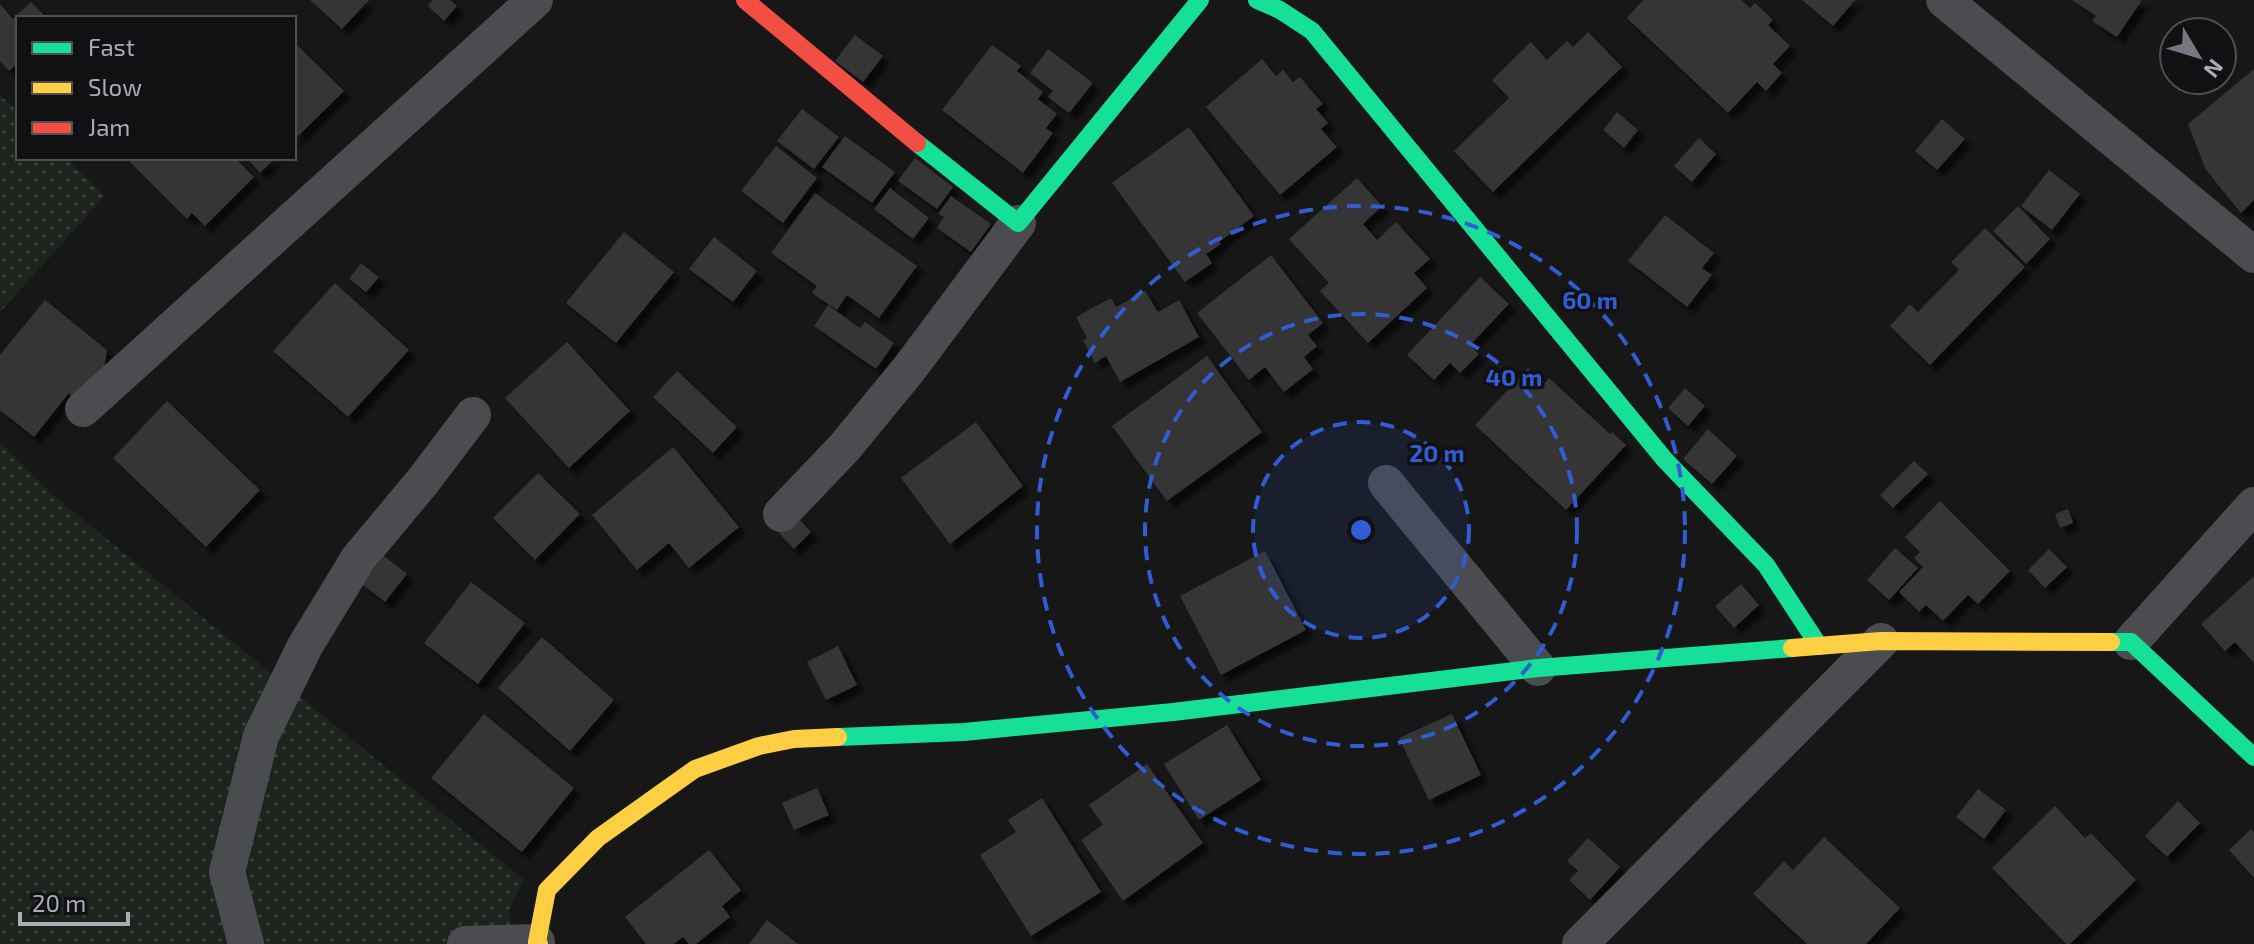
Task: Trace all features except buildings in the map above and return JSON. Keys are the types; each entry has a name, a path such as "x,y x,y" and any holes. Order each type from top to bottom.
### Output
{"street":[{"path":"83,409 535,0"},
{"path":"745,0 1018,223"},
{"path":"781,514 844,448 909,369 1018,223 1200,0"},
{"path":"1257,0 1280,10 1312,31 1665,460 1766,565 1819,646"},
{"path":"1963,7 2254,255"},
{"path":"246,944 248,941 227,872 261,736 305,646 358,559 473,415"},
{"path":"1386,483 1538,668"},
{"path":"2131,642 2254,505"},
{"path":"1580,944 1881,641"},
{"path":"465,944 538,943 547,890 598,838 695,769 759,746 794,739 964,732 1173,712 1538,668 1881,641 2131,642 2254,757"}],"shaded area":[{"path":"0,95 16,110 16,160 68,160 105,196 0,312"},
{"path":"0,442 53,495 524,880 508,911 517,944 0,944"}],"traffic: fast":[{"path":"917,143 1018,223 1200,0"},
{"path":"1257,0 1280,10 1312,31 1665,460 1766,565 1819,646"},
{"path":"2111,642 2131,642 2254,757"},
{"path":"838,737 964,732 1173,712 1538,668 1792,648"}],"traffic: slow":[{"path":"1792,648 1881,641 2111,642"},
{"path":"539,944 547,890 598,838 695,769 759,746 794,739 838,737"}],"traffic: jam":[{"path":"745,0 917,143"}]}
